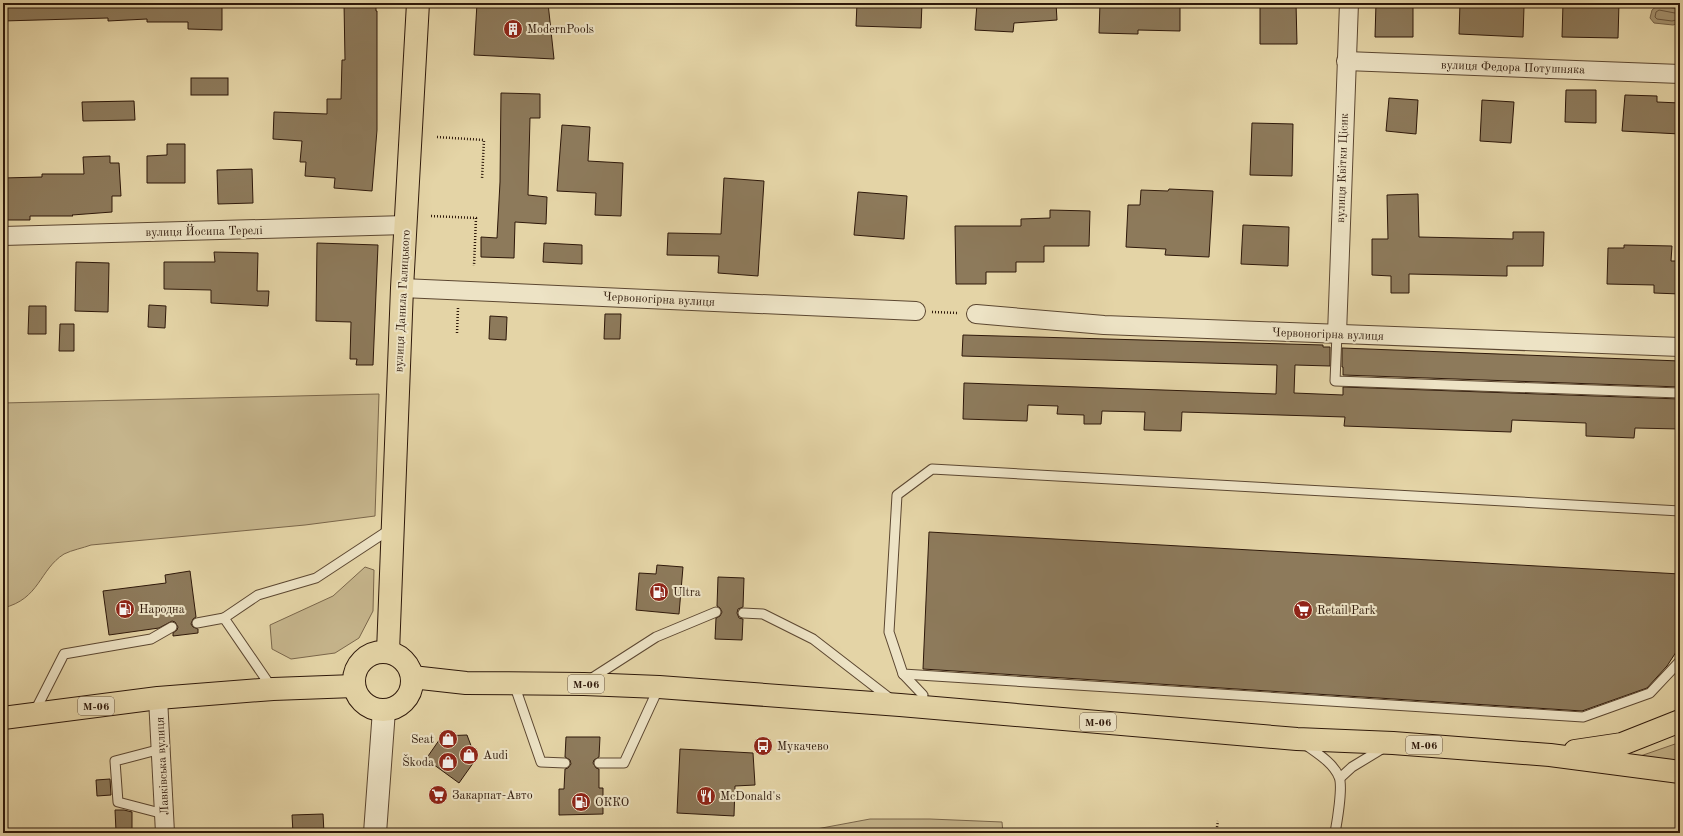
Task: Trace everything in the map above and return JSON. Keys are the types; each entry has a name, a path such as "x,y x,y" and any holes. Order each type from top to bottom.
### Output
{"main road":[{"name":"вулиця Данила Галицького","path":"388,652 402,288 418,3"},
{"path":"377,652 388,652 400,657 408,666 412,677 411,689 405,700 396,707 384,710 370,707 360,698 354,686 354,675 359,664 367,656 377,652"},
{"name":"М-06","path":"412,677 466,683 584,684 660,687 910,706 1297,739 1393,743 1550,755 1680,772"},
{"name":"М-06","path":"3,718 158,698 273,689 354,686"},
{"name":"М-06","path":"1550,755 1622,744 1680,721"}],"street":[{"name":"вулиця Квітки Цісик","path":"1337,334 1348,3"},
{"name":"вулиця Федора Потушняка","path":"1346,61 1680,74"},
{"name":"вулиця Йосипа Терелі","path":"3,236 406,226"},
{"name":"Червоногірна вулиця","path":"402,288 916,311"},
{"name":"Червоногірна вулиця","path":"976,314 1104,325 1680,347"},
{"name":"Лавківська вулиця","path":"158,698 165,833"},
{"path":"375,833 384,710"}],"lane":[{"path":"1337,334 1335,381 1680,393"},
{"path":"743,613 763,614 813,639 910,706 923,695 903,674 889,632 897,495 932,469 1680,511"},
{"path":"197,623 224,618 258,595 316,578 393,528"},
{"path":"584,684 656,637 716,612"},
{"path":"224,618 273,689"},
{"path":"34,714 64,654 151,639 172,627"},
{"path":"903,674 1583,717 1650,693 1680,660"},
{"path":"513,683 541,762 565,763"},
{"path":"599,763 624,763 660,687"},
{"path":"1297,739 1330,765 1340,778 1335,833"},
{"path":"1340,778 1352,767 1393,743"},
{"path":"161,749 115,760 118,802 164,814"}],"path":[{"path":"437,137 484,140 482,180"},
{"path":"431,216 476,218 474,266"},
{"path":"452,308 458,308 457,333"},
{"path":"916,311 976,314"},
{"path":"1216,833 1218,821"}],"shaded area":[{"path":"379,394 375,516 305,525 91,545 64,554 49,568 38,584 25,598 15,604 3,608 3,403"},
{"path":"365,567 374,570 373,611 359,638 335,653 291,659 272,649 270,625 333,596"},
{"path":"1680,741 1680,767 1626,761 1675,744"},
{"path":"870,819 930,819 1002,822 1003,833 795,833"}],"water":[{"path":"1658,5 1678,9 1680,13 1680,23 1673,25 1654,23 1650,18 1652,10"}],"building":[{"path":"3,3 222,3 222,30 188,29 188,22 147,22 147,19 108,21 108,18 3,21"},
{"path":"344,3 376,3 377,130 372,191 334,188 335,178 305,176 306,162 300,162 302,141 273,139 274,112 327,114 327,99 341,99 342,60 345,60"},
{"name":"ModernPools","path":"477,3 548,3 554,59 474,55"},
{"path":"857,3 922,3 921,28 856,26"},
{"path":"977,3 1056,3 1057,20 1014,23 1013,32 975,30"},
{"path":"1100,3 1180,3 1180,31 1138,30 1138,34 1099,33"},
{"path":"1260,3 1296,3 1297,44 1260,44"},
{"path":"1376,3 1413,3 1413,37 1375,37"},
{"path":"1460,3 1484,3 1484,5 1524,7 1523,37 1459,34"},
{"path":"1563,3 1619,3 1618,38 1562,37"},
{"path":"191,78 228,78 228,95 191,95"},
{"path":"1566,90 1596,90 1596,123 1565,122"},
{"path":"501,93 540,94 540,118 530,118 528,195 547,197 546,224 515,222 514,258 481,257 481,237 497,238 500,182"},
{"path":"1625,95 1657,96 1657,102 1680,103 1680,134 1622,131"},
{"path":"1389,98 1418,100 1416,134 1386,131"},
{"path":"1482,100 1514,102 1511,143 1480,141"},
{"path":"134,101 135,120 83,121 82,102"},
{"path":"1252,123 1293,124 1292,176 1250,175"},
{"path":"562,125 590,127 588,161 623,163 621,216 595,215 596,193 557,191"},
{"path":"167,144 185,144 185,183 147,183 147,156 167,155"},
{"path":"110,156 110,163 119,163 121,196 112,196 112,212 72,215 73,216 30,216 30,220 3,220 3,178 42,177 42,174 84,174 83,157"},
{"path":"252,169 253,203 218,204 217,170"},
{"path":"724,178 764,181 758,276 718,273 719,256 667,255 668,233 721,234"},
{"path":"1169,189 1213,191 1209,257 1165,255 1166,249 1126,247 1128,205 1140,205 1141,190 1168,191"},
{"path":"858,192 907,196 904,239 854,235"},
{"path":"1418,194 1419,237 1513,239 1513,232 1544,232 1543,266 1507,266 1507,276 1409,274 1409,293 1391,293 1391,276 1372,275 1372,239 1388,239 1387,195"},
{"path":"1050,210 1090,211 1089,246 1044,246 1044,262 1016,262 1016,272 986,272 986,284 956,284 955,226 1021,226 1021,219 1050,218"},
{"path":"1243,225 1289,227 1288,266 1241,264"},
{"path":"317,243 378,245 373,365 356,365 357,359 350,359 351,322 316,321"},
{"path":"544,243 582,245 582,264 543,262"},
{"path":"1624,245 1672,246 1671,261 1680,261 1680,294 1654,293 1654,285 1607,284 1608,248 1624,248"},
{"path":"214,252 258,253 257,291 269,291 268,306 211,303 211,290 164,289 164,262 215,262"},
{"path":"76,262 109,263 108,312 75,311"},
{"path":"149,305 166,306 165,328 148,327"},
{"path":"29,306 46,306 46,334 28,334"},
{"path":"605,314 621,314 620,339 604,339"},
{"path":"490,316 507,317 506,340 489,339"},
{"path":"60,324 74,324 74,351 59,351"},
{"path":"963,335 1323,345 1323,347 1330,347 1330,366 1295,365 1294,393 1343,395 1343,387 1680,399 1680,429 1635,428 1634,438 1586,436 1586,423 1512,420 1511,432 1344,426 1345,417 1182,412 1181,431 1144,430 1145,412 1102,411 1101,424 1084,424 1084,415 1057,414 1058,406 1028,405 1027,421 963,419 964,383 1276,394 1277,365 962,356"},
{"path":"1342,348 1680,361 1680,387 1343,375"},
{"name":"Retail Park","path":"929,532 1680,574 1680,646 1667,666 1647,688 1582,711 923,669"},
{"name":"Ultra","path":"657,565 683,567 679,614 636,610 639,573 656,574"},
{"path":"190,571 196,617 193,619 191,624 193,627 198,629 198,633 173,636 173,633 178,627 175,622 172,621 159,628 109,635 103,591 166,583 165,575"},
{"path":"718,577 744,578 743,607 738,609 737,613 739,618 743,619 742,640 715,639 716,618 720,616 722,612 717,606"},
{"path":"467,735 476,759 459,783 426,759 442,736"},
{"path":"566,737 600,737 599,757 594,760 593,763 596,768 599,769 599,788 603,788 603,814 559,815 559,789 564,789 565,769 571,764 570,760 565,757"},
{"name":"McDonald's","path":"680,749 753,753 755,785 735,786 734,816 677,813"},
{"path":"110,779 111,795 97,796 96,780"},
{"path":"115,810 132,812 132,831 116,831"},
{"path":"323,814 324,833 293,833 292,815"}],"place":[{"name":"ModernPools","path":"513,29"},
{"name":"Ultra","path":"659,592"},
{"name":"Народна","path":"125,609"},
{"name":"Retail Park","path":"1303,610"},
{"name":"Seat","path":"448,739"},
{"name":"Мукачево","path":"763,746"},
{"name":"Audi","path":"469,755"},
{"name":"Škoda","path":"448,762"},
{"name":"Закарпат-Авто","path":"438,795"},
{"name":"McDonald's","path":"706,796"},
{"name":"ОККО","path":"581,802"}]}
